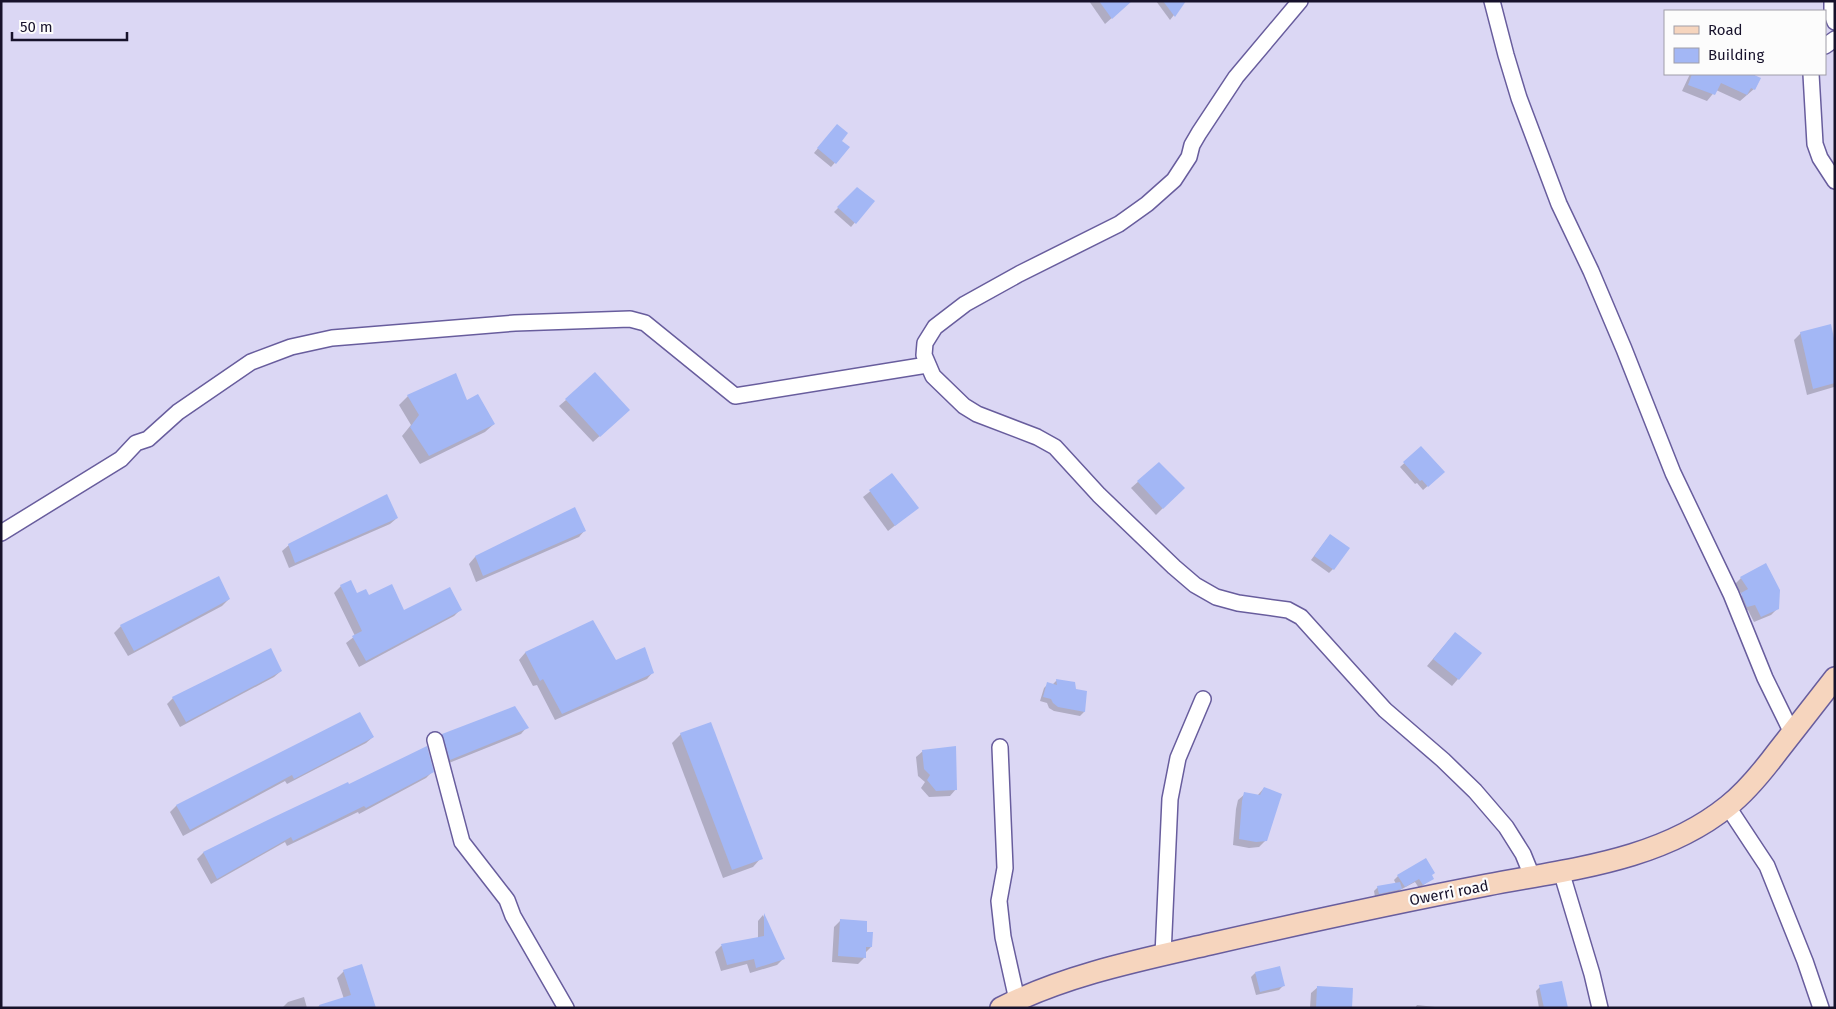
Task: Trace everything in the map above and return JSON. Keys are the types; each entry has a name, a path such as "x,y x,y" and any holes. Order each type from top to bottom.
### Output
{"main road":[{"name":"Owerri road","path":"1009,1004 1078,978 1163,955 1332,916 1532,876 1592,866 1651,850 1684,835 1728,807 1755,780 1835,678"}],"street":[{"path":"1300,1 1236,77 1199,133 1188,157 1174,180 1147,204 1119,224 1019,274 965,304 935,327 925,342 924,355 933,376 964,406 977,414 1037,437 1055,447 1098,495 1174,568 1195,585 1216,597 1238,603 1288,610 1301,617 1385,710 1443,760 1475,791 1506,827 1523,854 1532,876"},
{"path":"1492,1 1519,98 1559,204 1591,271 1673,473 1730,594 1765,678 1792,733"},
{"path":"1832,1 1832,14 1835,22"},
{"path":"1811,75 1814,144 1820,158 1835,181"},
{"path":"1,533 121,459 136,443 148,439 178,412 251,362 291,347 332,338 515,323 630,319 645,323 734,396 927,365"},
{"path":"1163,955 1170,799 1178,758 1202,699"},
{"path":"435,740 462,842 507,900 513,916 566,1008"},
{"path":"1000,747 1005,868 999,901 1009,1004"},
{"path":"1728,807 1767,866 1805,961 1821,1008"},
{"path":"1561,871 1592,974 1600,1008"}],"building":[{"path":"1099,1 1132,1 1112,19"},
{"path":"1163,1 1186,1 1175,17"},
{"path":"1692,75 1754,75 1761,78 1755,90 1751,88 1747,95 1721,83 1715,95 1688,85"},
{"path":"837,124 848,133 842,141 850,147 836,164 817,148"},
{"path":"857,187 875,201 856,224 837,207"},
{"path":"1831,324 1835,343 1835,383 1813,389 1800,332"},
{"path":"595,372 630,410 600,437 565,399"},
{"path":"456,373 467,400 478,394 495,424 429,456 410,427 419,415 407,395"},
{"path":"1421,446 1445,472 1428,487 1403,462"},
{"path":"1159,462 1185,488 1163,509 1137,481"},
{"path":"892,473 919,508 895,526 869,490"},
{"path":"387,494 398,518 295,563 288,544"},
{"path":"575,507 586,531 483,576 475,556"},
{"path":"1330,534 1350,548 1334,570 1314,556"},
{"path":"1766,563 1780,590 1779,609 1761,617 1755,605 1747,607 1741,593 1748,589 1740,577"},
{"path":"219,576 230,599 134,651 120,625"},
{"path":"351,580 357,593 366,589 369,595 392,584 404,610 450,587 462,610 366,661 352,636 362,631 340,585"},
{"path":"593,620 616,660 645,647 654,673 562,714 543,679 540,681 525,652"},
{"path":"1455,632 1482,653 1459,680 1433,659"},
{"path":"271,648 282,671 186,722 172,697"},
{"path":"1056,679 1075,682 1076,689 1087,691 1085,712 1058,707 1051,699 1043,697 1047,682 1057,685"},
{"path":"515,706 529,728 450,760 442,734"},
{"path":"360,712 374,737 294,779 292,775 190,830 176,805"},
{"path":"711,722 763,859 732,870 680,733"},
{"path":"427,746 434,772 366,808 364,806 293,841 291,837 217,879 203,852"},
{"path":"956,746 957,790 936,791 927,780 930,775 924,769 922,750"},
{"path":"1264,787 1282,794 1267,841 1256,842 1239,839 1244,792 1260,795"},
{"path":"1426,858 1435,873 1432,875 1434,879 1423,885 1419,879 1405,887 1397,875"},
{"path":"1400,882 1402,889 1379,894 1377,886"},
{"path":"764,913 785,959 756,968 754,959 727,965 721,944 764,936"},
{"path":"840,919 867,921 867,932 873,932 872,947 866,947 866,958 838,956"},
{"path":"362,964 376,1008 320,1008 319,1005 351,995 343,970"},
{"path":"1280,966 1285,986 1260,992 1255,972"},
{"path":"1562,981 1568,1008 1544,1008 1539,985"},
{"path":"1317,986 1353,988 1352,1008 1316,1008"}]}
